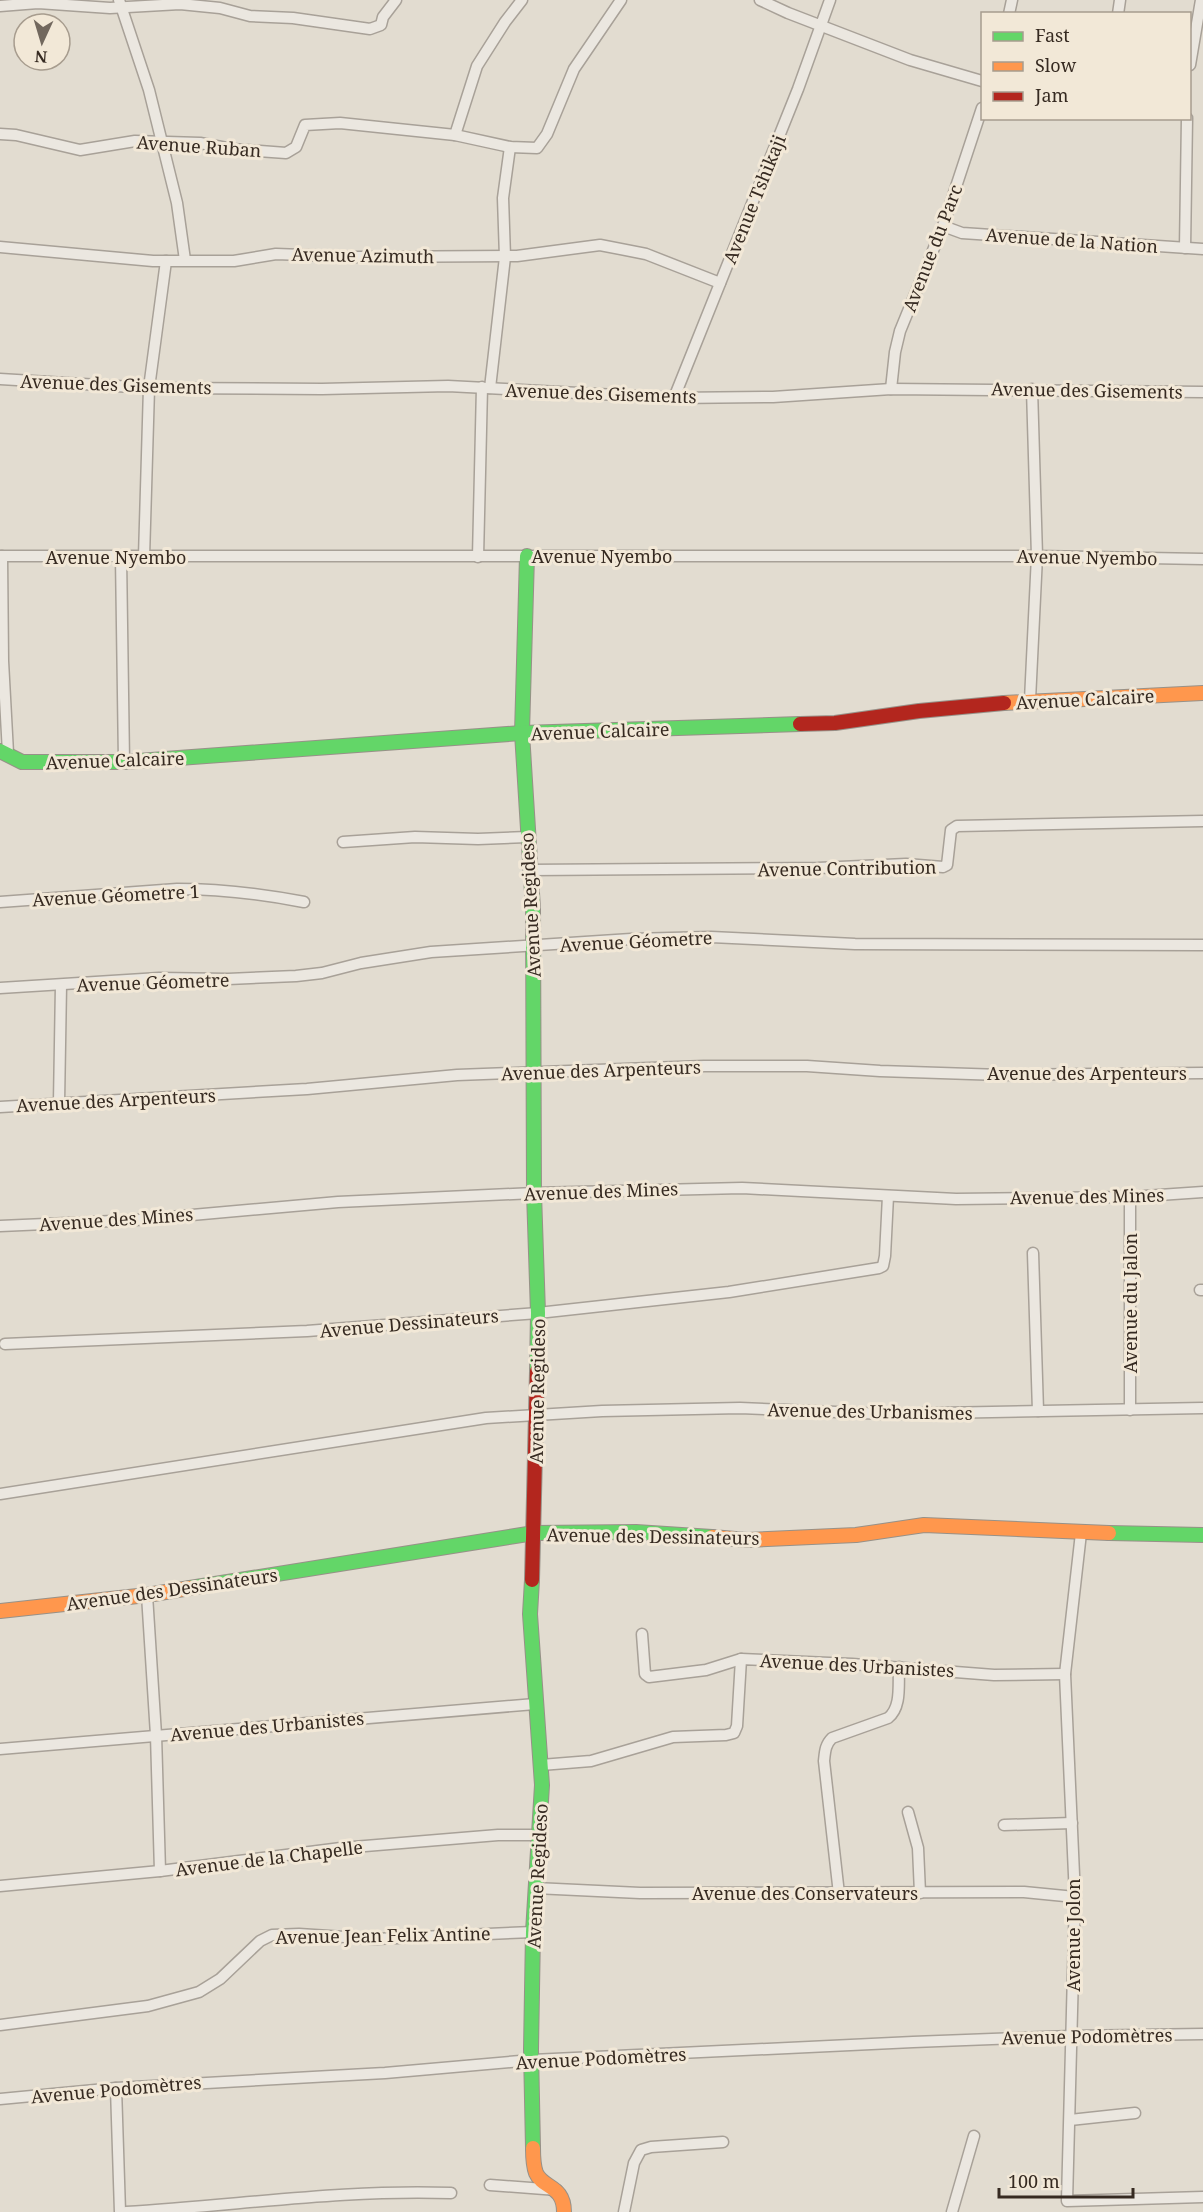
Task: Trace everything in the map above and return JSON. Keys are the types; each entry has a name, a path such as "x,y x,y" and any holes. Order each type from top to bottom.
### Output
{"street":[{"path":"0,6 38,3 221,4 250,16 292,18 370,29 381,25 383,17 396,0"},
{"path":"522,0 477,66 454,135 510,147 532,149 539,146 556,115 574,69 621,0"},
{"path":"760,0 910,60 981,81"},
{"name":"Avenue Tshikaji","path":"674,398 831,0"},
{"path":"1191,58 1201,0"},
{"path":"120,4 149,90 177,203 185,260"},
{"name":"Avenue du Parc","path":"891,389 900,331 943,226 981,111"},
{"path":"1185,248 1187,120"},
{"name":"Avenue Ruban","path":"0,134 16,135 80,150 125,141 161,141 286,153 296,147 303,127 312,124 340,123 454,135"},
{"path":"478,557 486,388 505,257 503,198 510,147"},
{"name":"Avenue de la Nation","path":"943,226 962,233 1203,249"},
{"name":"Avenue Azimuth","path":"0,247 166,261 234,261 276,254 357,257 505,257 588,245 610,246 646,254 720,283"},
{"path":"144,557 148,388 166,261"},
{"name":"Avenue des Gisements","path":"0,379 148,388 322,389 448,386 674,398 773,397 891,389 1203,392"},
{"path":"1030,700 1037,556 1032,389"},
{"path":"1,556 4,752"},
{"name":"Avenue Nyembo","path":"1,556 1037,556 1203,559"},
{"path":"121,556 124,762"},
{"name":"Avenue Regideso","path":"527,556 522,733 534,946 534,1193 538,1313 534,1533 530,1614 534,1704 541,1765 532,1932 533,2162 537,2176 557,2190"},
{"name":"Avenue Calcaire","path":"4,752 22,762 31,763 124,762 522,733 835,723 919,711 1030,700 1203,693"},
{"name":"Avenue Contribution","path":"529,870 818,868 906,864 942,867 948,864 950,834 953,827 957,826 1106,821 1203,821"},
{"path":"343,842 415,837 478,839 527,837"},
{"name":"Avenue Géometre 1","path":"0,902 177,889 265,894 304,902"},
{"name":"Avenue Géometre","path":"0,988 159,978 228,979 296,976 322,973 361,963 413,954 632,939 711,937 855,944 1203,945"},
{"path":"59,1103 61,985"},
{"name":"Avenue des Arpenteurs","path":"0,1107 307,1089 458,1075 743,1065 1000,1075 1203,1073"},
{"name":"Avenue des Mines","path":"0,1226 136,1220 338,1202 534,1193 742,1188 956,1198 1130,1197 1203,1192"},
{"name":"Avenue Dessinateurs","path":"5,1344 307,1331 538,1313 729,1292 879,1268 883,1266 885,1256 888,1196"},
{"name":"Avenue du Jalon","path":"1130,1197 1130,1410"},
{"path":"1034,1253 1038,1411"},
{"name":"Avenue des Urbanismes","path":"536,1415 740,1408 886,1414 1203,1408"},
{"path":"0,1494 474,1420 536,1415"},
{"name":"Avenue des Dessinateurs","path":"0,1611 147,1595 534,1533 636,1532 747,1540 856,1535 924,1525 1081,1533 1203,1535"},
{"name":"Avenue Jolon","path":"1081,1533 1065,1674 1075,1897 1067,2207 1203,2198"},
{"path":"147,1595 156,1735 160,1871"},
{"path":"642,1634 645,1674 649,1677 706,1670 741,1659"},
{"name":"Avenue des Urbanistes","path":"541,1765 591,1761 673,1737 734,1733 737,1726 741,1659 1004,1675 1065,1674"},
{"path":"839,1894 824,1761 825,1750 832,1738 888,1718 893,1714 897,1708 899,1667"},
{"name":"Avenue des Urbanistes","path":"0,1749 534,1704"},
{"path":"908,1812 918,1848 920,1893"},
{"path":"1004,1825 1072,1823"},
{"name":"Avenue de la Chapelle","path":"0,1886 160,1871 341,1848 498,1835 539,1835"},
{"name":"Avenue des Conservateurs","path":"535,1888 640,1893 1024,1892 1075,1897"},
{"name":"Avenue Jean Felix Antine","path":"0,2025 137,2008 199,1992 220,1979 260,1941 272,1935 299,1934 375,1939 532,1932"},
{"name":"Avenue Podomètres","path":"0,2099 116,2088 385,2073 532,2060 1072,2036 1203,2034"},
{"path":"116,2088 120,2212"},
{"path":"1070,2120 1135,2113"},
{"path":"952,2212 974,2136"},
{"path":"624,2212 634,2163 641,2151 651,2147 723,2142"},
{"path":"490,2185 557,2190 562,2197 564,2212"},
{"path":"126,2212 204,2208 384,2192 451,2193"}],"traffic: fast":[{"path":"527,556 522,733 533,909 537,1371"},
{"path":"0,751 22,762 124,762 522,733 800,724"},
{"path":"190,1588 534,1533 636,1532 712,1537"},
{"path":"1109,1533 1203,1535"},
{"path":"532,1580 530,1614 542,1785 533,1932 531,2050 533,2148"}],"traffic: slow":[{"path":"1004,703 1203,693"},
{"path":"712,1537 747,1540 856,1535 924,1525 1109,1533"},
{"path":"0,1611 190,1588"},
{"path":"533,2148 536,2173 561,2197 564,2212"}],"traffic: jam":[{"path":"800,724 835,723 919,711 1004,703"},
{"path":"532,1580 537,1371"}]}
